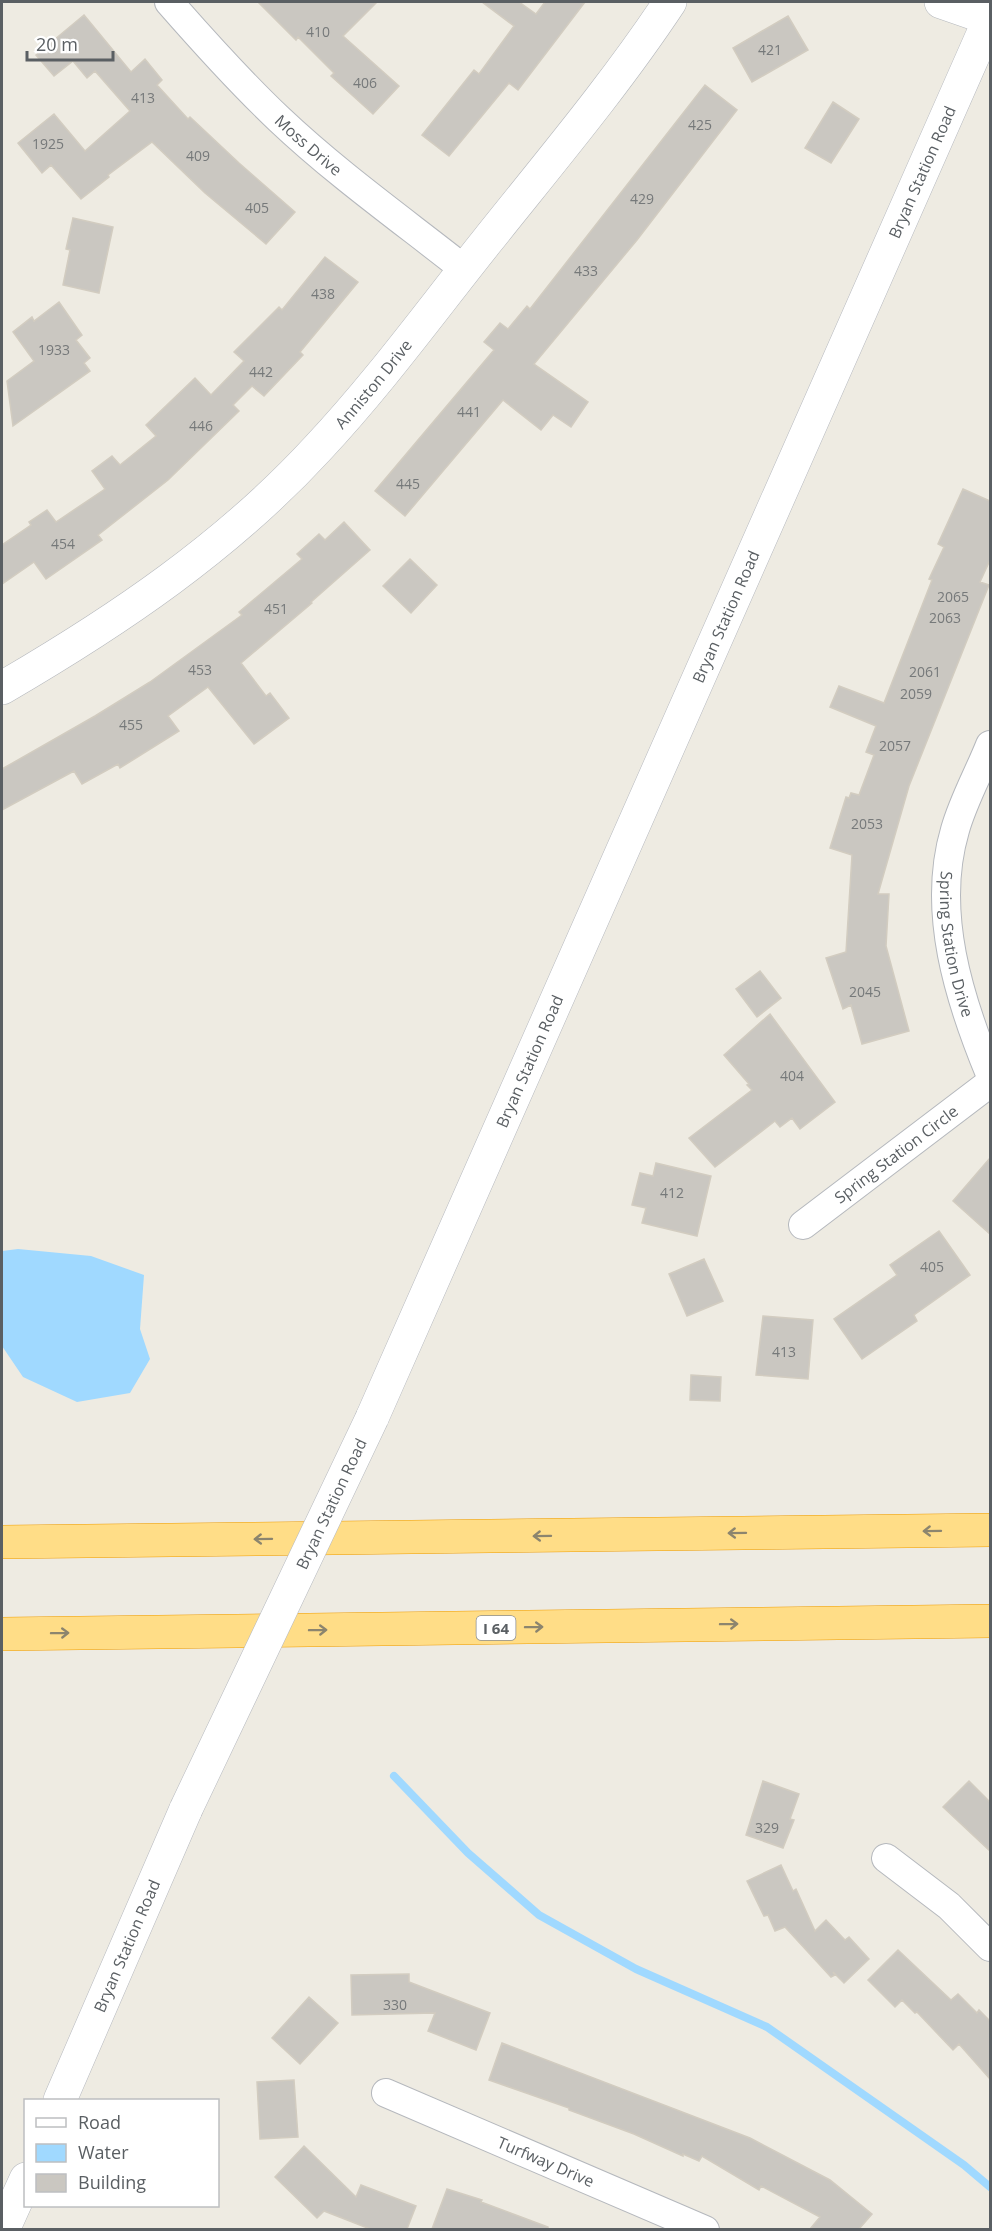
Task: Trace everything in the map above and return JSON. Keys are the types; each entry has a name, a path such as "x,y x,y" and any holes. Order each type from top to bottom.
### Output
{"highway":[{"path":"2,1542 990,1530"},
{"name":"I 64","path":"2,1634 990,1621"}],"main road":[{"name":"Anniston Drive","path":"2,688 67,650 149,596 202,556 249,515 316,450 372,389 464,269 617,78 670,2"},
{"path":"941,2 990,18"},
{"name":"Bryan Station Road","path":"60,2099 186,1809 372,1418 990,18"},
{"path":"3,2229 24,2183"}],"street":[{"name":"Moss Drive","path":"169,2 206,45 279,119 330,163 464,269"},
{"name":"Spring Station Drive","path":"990,745 955,830 947,872 947,915 950,944 961,994 990,1074"},
{"name":"Spring Station Circle","path":"802,1225 990,1083"},
{"path":"886,1858 949,1906 990,1947"},
{"name":"Turfway Drive","path":"386,2093 705,2229"}],"water":[{"path":"18,1249 91,1256 144,1275 140,1329 150,1359 130,1393 77,1402 23,1377 2,1346 2,1251"}],"building":[{"path":"258,2 377,2 343,36 399,86 373,114 331,76 334,73 298,37 296,40"},
{"path":"482,2 519,2 536,14 545,2 585,2 518,90 509,83 449,156 422,135 474,70 479,74 514,26"},
{"path":"84,15 131,72 145,59 162,80 157,85 188,119 190,117 295,212 266,244 205,193 152,142 108,175 109,177 81,199 51,165 42,173 18,143 54,114 85,151 130,111 95,71 87,78 73,61 54,76 36,55"},
{"path":"788,16 808,50 752,82 733,48"},
{"path":"705,85 737,110 637,240 534,364 588,402 571,427 553,415 541,430 503,400 405,516 375,491 494,350 484,342 500,323 508,329 527,306 530,309"},
{"path":"833,102 859,119 831,163 805,148"},
{"path":"73,218 113,227 99,293 63,285 70,250 66,249"},
{"path":"325,257 358,282 300,352 303,355 264,396 252,386 233,405 239,411 168,480 98,535 102,540 46,579 34,562 2,584 2,545 31,525 29,522 47,510 56,522 105,489 92,471 112,456 120,465 156,436 146,425 195,378 211,395 244,361 234,352 279,307 282,310"},
{"path":"59,302 82,335 76,340 90,358 84,363 90,371 13,426 7,381 34,361 13,332 32,317 34,321"},
{"path":"963,489 990,501 990,560 980,582 989,585 909,786 878,894 889,894 886,946 909,1031 862,1044 851,1005 843,1009 826,958 846,952 852,855 830,848 846,797 849,798 851,793 859,795 874,755 866,752 876,726 830,707 839,686 884,703 932,580 929,579 944,547 938,544"},
{"path":"344,522 370,550 241,663 266,696 270,693 289,718 254,744 208,687 168,716 179,731 120,768 118,764 82,784 74,771 2,810 2,769 150,682 242,615 239,612 302,559 297,554 319,534 325,540"},
{"path":"410,559 437,585 411,613 383,586"},
{"path":"760,971 781,998 757,1017 736,989"},
{"path":"770,1014 835,1102 800,1129 792,1118 780,1127 775,1121 715,1167 689,1138 752,1090 724,1055"},
{"path":"990,1158 990,1234 953,1201"},
{"path":"656,1163 711,1176 697,1236 642,1223 646,1208 632,1205 640,1173 653,1176"},
{"path":"939,1231 970,1275 914,1315 917,1321 862,1359 834,1319 897,1275 890,1265"},
{"path":"704,1259 723,1301 687,1316 669,1274"},
{"path":"763,1316 813,1320 808,1379 756,1375"},
{"path":"691,1375 721,1377 720,1401 690,1400"},
{"path":"763,1781 799,1794 790,1819 794,1820 783,1848 746,1835"},
{"path":"969,1781 990,1802 990,1851 943,1807"},
{"path":"781,1865 793,1891 796,1889 815,1931 826,1920 845,1940 849,1937 869,1959 844,1983 833,1972 835,1975 831,1977 785,1927 775,1931 768,1915 764,1916 747,1881"},
{"path":"898,1950 951,2000 958,1994 977,2013 979,2010 990,2021 990,2079 959,2044 953,2050 917,2012 915,2013 902,2000 895,2007 868,1980"},
{"path":"409,1974 409,1982 490,2013 476,2050 428,2031 435,2013 352,2015 351,1975"},
{"path":"309,1997 338,2023 300,2064 272,2038"},
{"path":"502,2043 750,2138 830,2180 872,2214 859,2229 810,2229 820,2217 761,2186 759,2190 702,2156 699,2161 683,2154 683,2156 634,2134 569,2110 569,2108 489,2080"},
{"path":"294,2080 298,2137 260,2139 257,2082"},
{"path":"304,2146 356,2197 361,2185 416,2206 407,2229 370,2229 324,2211 317,2218 275,2177"},
{"path":"447,2189 482,2200 481,2202 548,2227 548,2229 432,2229"}],"waterway":[{"path":"394,1776 468,1853 539,1915 636,1969 767,2027 964,2165 990,2187"}]}
